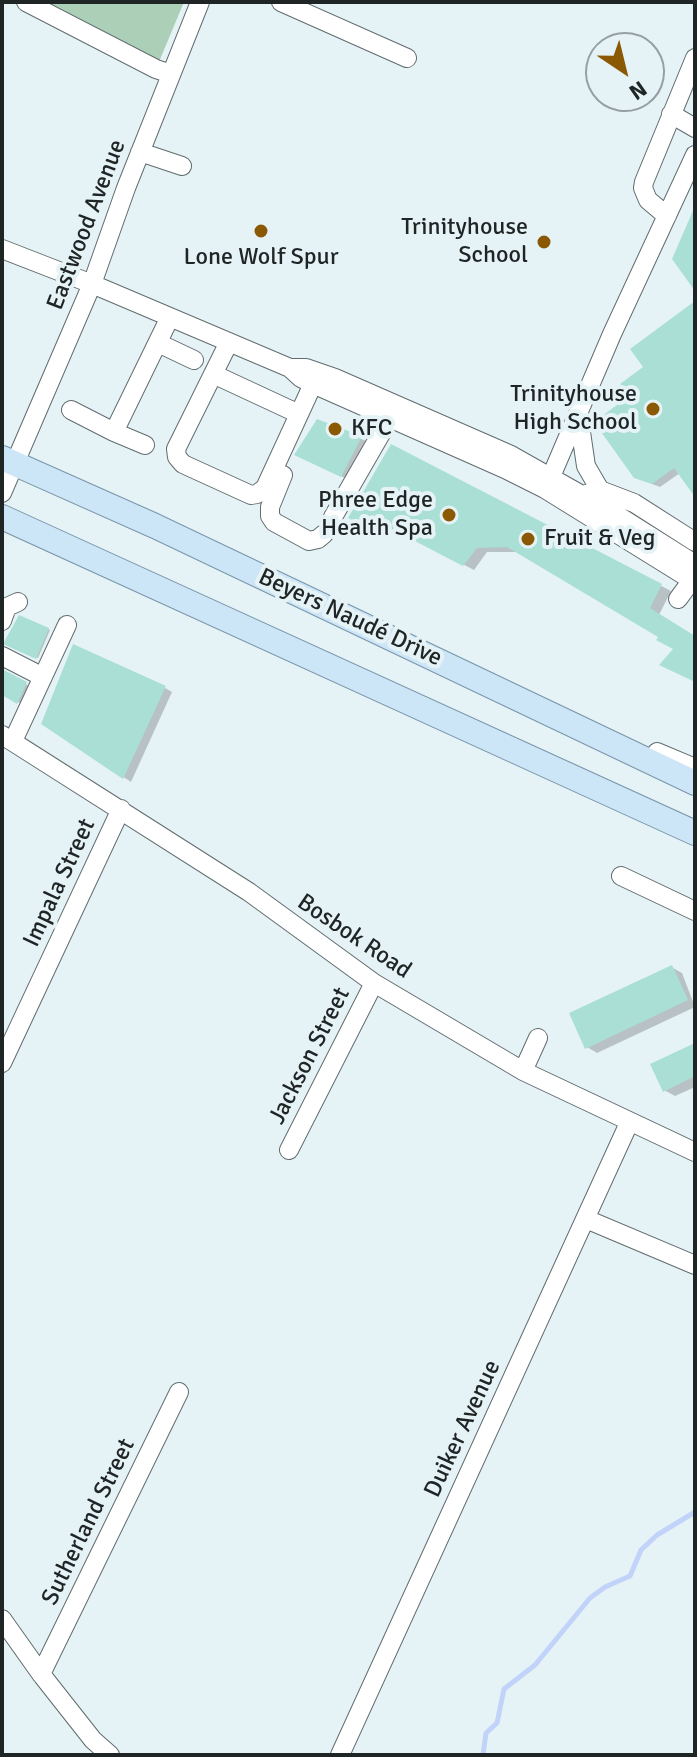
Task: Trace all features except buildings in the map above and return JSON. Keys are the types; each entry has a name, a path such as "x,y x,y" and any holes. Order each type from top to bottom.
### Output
{"main road":[{"name":"Beyers Naudé Drive","path":"9,461 155,526 695,783"},
{"path":"2,517 695,833"}],"street":[{"path":"26,2 171,74"},
{"name":"Eastwood Avenue","path":"9,461 92,284 200,2"},
{"path":"281,2 407,58"},
{"path":"667,216 648,200 643,188 695,58"},
{"path":"671,114 695,128"},
{"path":"140,152 182,166"},
{"path":"553,486 579,407 598,372 612,334 695,155"},
{"path":"2,249 290,368 313,384 511,455 553,486 694,575"},
{"path":"114,432 170,317"},
{"path":"229,342 176,449 177,457 183,464 251,495 257,494 265,488 313,384"},
{"path":"158,343 194,360"},
{"path":"290,368 306,368 393,412"},
{"path":"553,486 594,402 598,372"},
{"path":"213,374 299,414"},
{"path":"71,410 145,445"},
{"path":"302,433 269,513 277,525 302,539 314,541 329,526 393,412"},
{"path":"581,432 592,493 694,575"},
{"path":"2,493 9,461"},
{"path":"553,486 634,503 695,542"},
{"path":"678,599 694,575"},
{"path":"2,621 7,607 18,602"},
{"path":"7,738 43,677 67,625"},
{"path":"2,656 43,677"},
{"name":"Bosbok Road","path":"7,738 249,892 374,983 523,1071 695,1152"},
{"path":"601,739 630,740 695,768"},
{"name":"Impala Street","path":"2,1063 121,809"},
{"path":"621,876 695,911"},
{"name":"Jackson Street","path":"289,1150 374,983"},
{"path":"523,1071 538,1038"},
{"name":"Duiker Avenue","path":"340,1755 629,1123"},
{"path":"586,1219 695,1265"},
{"name":"Sutherland Street","path":"41,1674 179,1392"},
{"path":"2,1619 93,1740 110,1755"}],"green space":[{"path":"32,2 184,2 156,69"}],"waterway":[{"path":"483,1755 486,1733 497,1723 504,1689 535,1665 590,1598 605,1587 630,1576 641,1550 657,1535 695,1512"}],"place":[{"name":"Lone Wolf Spur","path":"261,231"},
{"name":"Trinityhouse School","path":"544,242"},
{"name":"Trinityhouse High School","path":"653,409"},
{"name":"KFC","path":"335,429"},
{"name":"Phree Edge Health Spa","path":"449,515"},
{"name":"Fruit & Veg","path":"528,539"}]}
